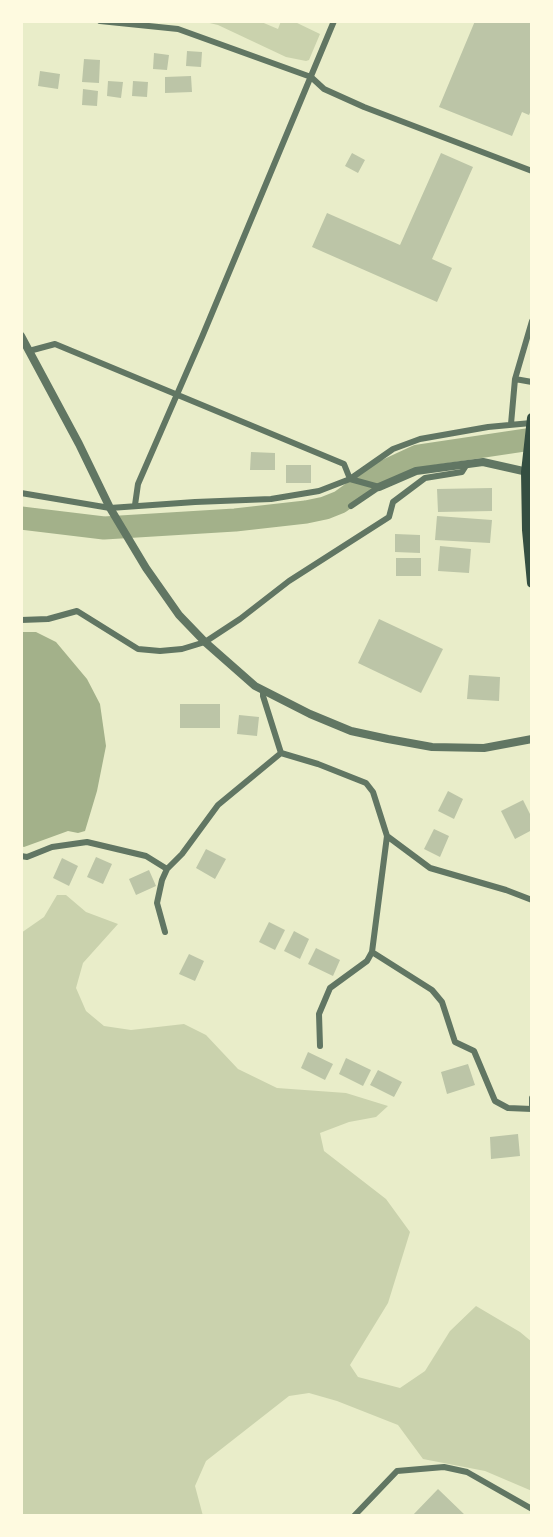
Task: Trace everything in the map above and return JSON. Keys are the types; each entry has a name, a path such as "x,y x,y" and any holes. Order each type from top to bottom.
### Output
{"highway":[{"path":"532,418 527,530 532,583"}],"street":[{"path":"100,21 178,29 311,77 324,89 364,107 532,171"},
{"path":"135,505 138,484 334,21"},
{"path":"511,424 515,379 532,321"},
{"path":"21,337 112,512 132,545 179,615 255,686 310,715 351,731 388,739 432,747 484,748 532,739"},
{"path":"29,351 55,344 344,464 350,479"},
{"path":"515,379 532,382"},
{"path":"21,493 112,512 135,505 271,499 319,491 350,479 393,449 420,439 531,423"},
{"path":"351,506 379,487 416,471 483,462 529,472"},
{"path":"21,620 48,619 77,611 138,649 182,649 205,642 240,620 289,581 389,517 393,502 425,478 462,472 467,464"},
{"path":"350,479 379,487"},
{"path":"263,690 281,753"},
{"path":"281,753 366,783 373,792 387,836 372,952 367,961 330,988 320,1014 320,1046"},
{"path":"165,932 157,903 167,869 183,854 218,804 281,753"},
{"path":"387,836 430,868 532,900"},
{"path":"21,856 27,857 52,847 87,842 146,856 167,869"},
{"path":"372,952 432,990 442,1002 455,1042 474,1051 495,1101 508,1108 532,1109 532,1098"},
{"path":"354,1516 397,1471 444,1467 467,1472 532,1509"}],"shaded area":[{"path":"201,21 259,21 278,29 281,21 293,21 320,34 309,60 306,61 286,57 218,25"},
{"path":"21,632 36,632 56,642 87,679 100,704 106,746 85,831 68,831 24,847 21,846"},
{"path":"57,895 66,895 86,912 118,924 83,963 76,988 86,1011 104,1026 131,1030 184,1024 206,1035 238,1069 277,1088 346,1093 388,1106 376,1117 349,1122 320,1133 324,1151 386,1199 410,1232 388,1303 350,1365 358,1377 400,1388 425,1371 450,1331 476,1306 520,1332 532,1342 532,1491 485,1471 423,1459 398,1425 309,1393 289,1396 206,1461 195,1486 203,1516 21,1516 21,933 44,917"}],"building":[{"path":"475,21 532,21 532,108 529,115 522,112 512,136 439,107"},
{"path":"187,51 202,52 201,67 186,66"},
{"path":"154,53 169,55 167,70 153,69"},
{"path":"84,59 100,60 99,83 82,82"},
{"path":"40,71 60,74 58,89 38,86"},
{"path":"191,76 192,92 165,93 165,77"},
{"path":"108,81 123,82 121,98 107,96"},
{"path":"133,81 148,82 147,97 132,96"},
{"path":"83,89 98,91 97,106 82,105"},
{"path":"352,153 365,160 358,173 345,166"},
{"path":"441,153 473,167 432,259 452,268 437,302 312,247 327,213 400,245"},
{"path":"251,452 275,453 275,470 250,470"},
{"path":"286,465 311,465 311,483 286,483"},
{"path":"492,488 492,511 438,512 437,489"},
{"path":"437,516 492,520 490,543 435,540"},
{"path":"395,534 420,535 420,553 395,552"},
{"path":"440,546 471,549 469,573 438,571"},
{"path":"396,558 421,558 421,576 396,576"},
{"path":"379,619 443,649 421,693 358,663"},
{"path":"469,675 500,677 499,701 467,699"},
{"path":"180,704 220,704 220,728 180,728"},
{"path":"239,715 259,717 257,736 237,734"},
{"path":"448,791 463,799 454,819 438,811"},
{"path":"523,800 532,818 532,830 515,839 501,811"},
{"path":"434,829 449,836 440,857 424,849"},
{"path":"206,849 226,859 215,879 196,868"},
{"path":"96,857 112,864 103,884 87,877"},
{"path":"62,858 78,866 69,886 53,878"},
{"path":"149,870 156,886 136,895 129,879"},
{"path":"269,922 285,930 275,950 259,942"},
{"path":"294,931 309,939 300,959 284,951"},
{"path":"316,948 340,960 333,976 308,964"},
{"path":"189,954 204,961 195,981 179,974"},
{"path":"308,1052 333,1064 325,1080 301,1068"},
{"path":"346,1058 371,1070 363,1086 339,1074"},
{"path":"468,1064 475,1085 447,1094 441,1072"},
{"path":"378,1070 402,1082 394,1097 370,1085"},
{"path":"518,1134 520,1156 491,1159 490,1137"},
{"path":"438,1489 466,1516 412,1516"}],"waterway":[{"path":"21,518 104,528 235,520 306,512 340,502 377,475 418,456 532,439"}]}
